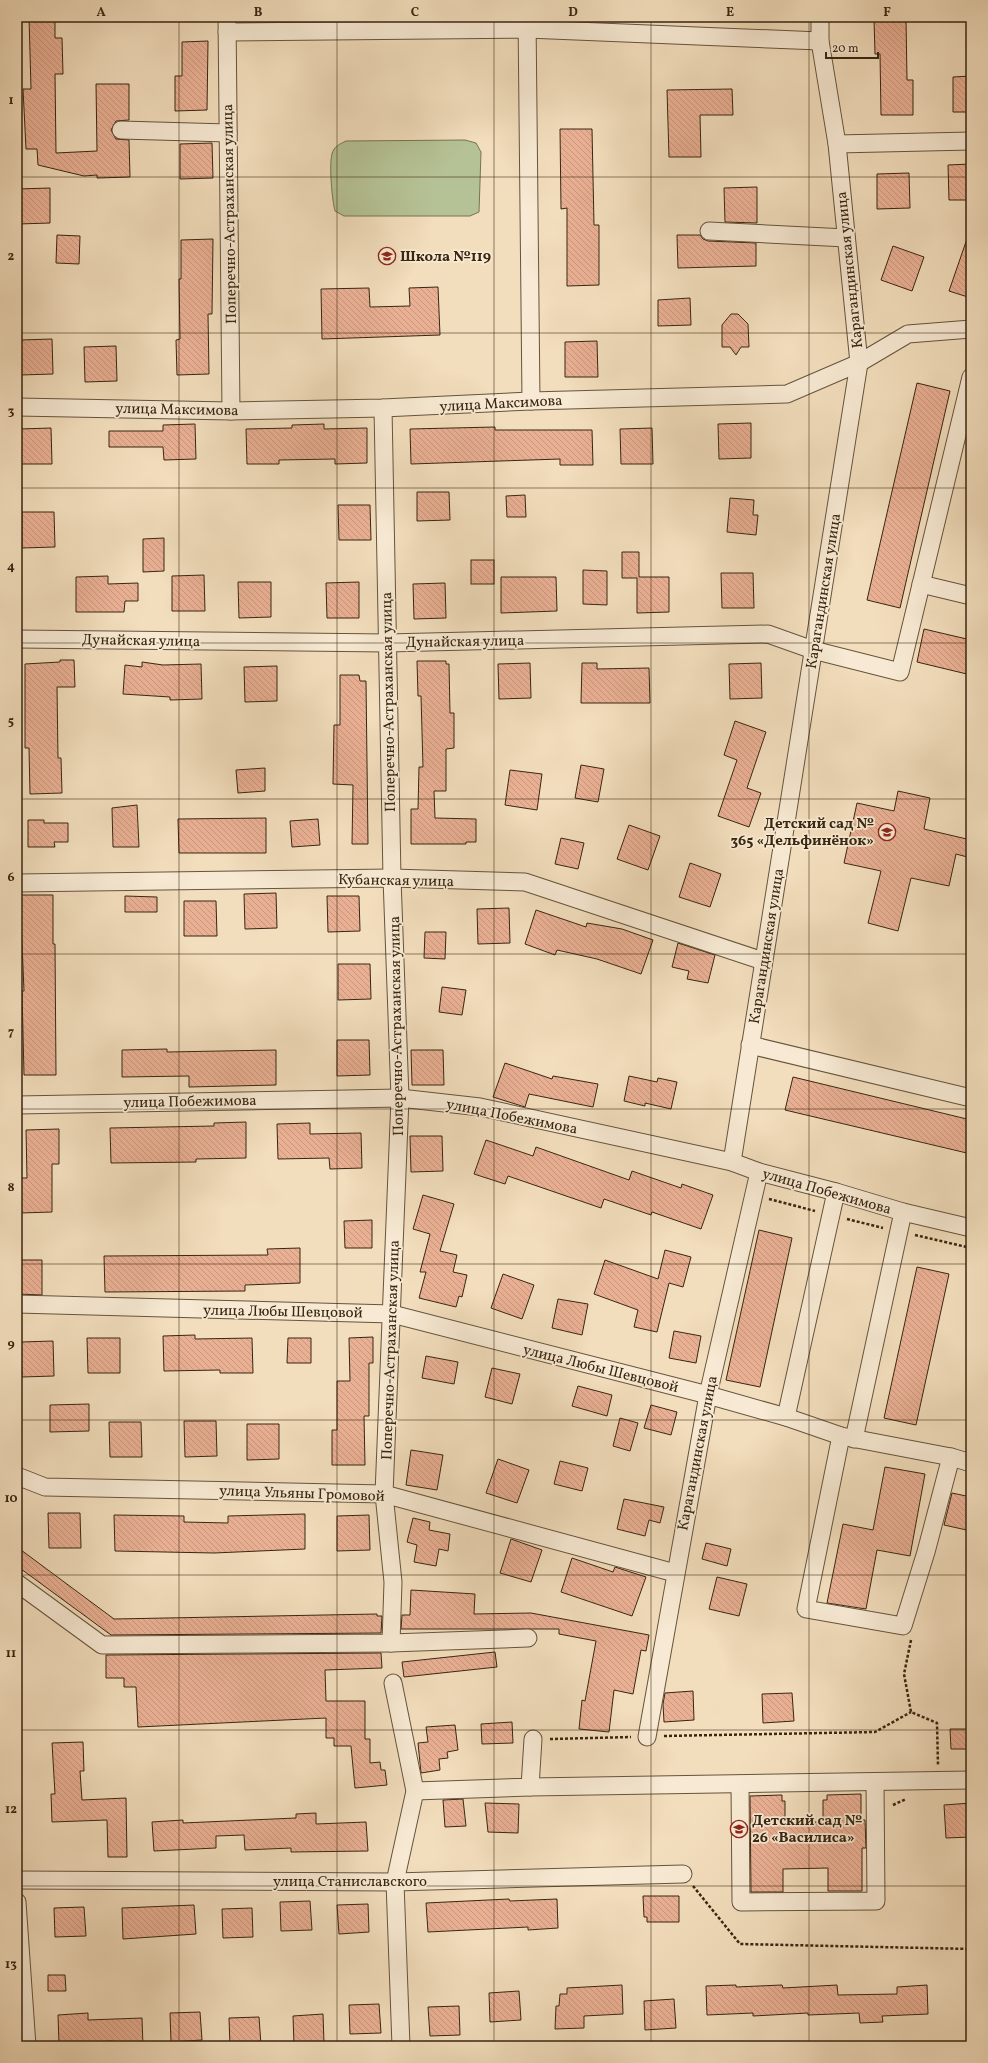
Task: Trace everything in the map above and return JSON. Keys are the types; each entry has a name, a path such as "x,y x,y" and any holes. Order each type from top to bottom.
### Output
{"street":[{"name":"Карагандинская улица","path":"732,1162 859,363 837,144 820,41 820,17"},
{"path":"227,25 527,23 820,41"},
{"path":"527,23 531,401"},
{"name":"Поперечно-Астраханская улица","path":"227,25 230,411"},
{"path":"121,130 228,132"},
{"path":"837,144 971,141"},
{"path":"709,231 846,238"},
{"name":"улица Максимова","path":"17,407 230,411 383,408 531,401 787,394 859,363 908,334 971,329"},
{"path":"971,377 921,584 971,596"},
{"name":"Поперечно-Астраханская улица","path":"383,408 392,878 400,1098 384,1494 393,1582 391,1643"},
{"name":"Дунайская улица","path":"17,639 387,643 768,634 813,650 900,672 921,584"},
{"name":"Кубанская улица","path":"17,883 392,878 525,882 763,961"},
{"path":"750,1045 971,1098"},
{"name":"улица Побежимова","path":"17,1105 400,1098 480,1107 732,1162 759,1172 836,1192 903,1212 971,1228"},
{"name":"Карагандинская улица","path":"647,1737 675,1573 708,1395 759,1172"},
{"path":"786,1417 836,1192"},
{"path":"903,1212 806,1609 903,1626 926,1552 951,1457"},
{"name":"улица Любы Шевцовой","path":"17,1304 392,1314 708,1395 786,1417 847,1437 951,1457 971,1463"},
{"name":"улица Ульяны Громовой","path":"17,1476 45,1487 384,1494 675,1573"},
{"path":"17,1583 102,1645 391,1643 528,1638"},
{"path":"393,1683 415,1790 395,1882 401,2046"},
{"path":"530,1787 534,1739"},
{"path":"415,1790 971,1780"},
{"path":"740,1784 741,1902 876,1902 875,1782"},
{"name":"улица Станиславского","path":"17,1880 395,1882 683,1874"},
{"path":"17,1902 27,2046"}],"path":[{"path":"754,1194 831,1216 971,1248"},
{"path":"903,1626 915,1627 904,1674 911,1712"},
{"path":"534,1739 875,1732 911,1712"},
{"path":"911,1712 937,1723 936,1781"},
{"path":"683,1874 740,1944 971,1948"}],"green space":[{"path":"465,140 476,143 481,152 479,212 470,216 344,216 335,211 331,182 331,159 334,149 342,143 346,141"}],"building":[{"path":"29,17 55,17 55,38 62,38 63,74 55,74 56,153 97,151 96,84 129,84 129,120 116,121 111,130 116,139 129,140 130,177 97,178 97,175 84,176 38,165 37,149 26,149 23,89 31,89"},
{"path":"874,19 906,19 907,80 913,80 913,115 881,115 880,54 875,54"},
{"path":"208,41 207,110 175,111 175,76 182,76 182,42"},
{"path":"971,76 971,112 953,112 953,77"},
{"path":"732,89 733,115 700,115 701,157 669,157 667,90"},
{"path":"560,129 592,129 594,225 599,225 599,285 567,286 567,208 561,209"},
{"path":"212,143 213,178 180,179 180,144"},
{"path":"971,164 971,200 949,200 948,165"},
{"path":"909,173 910,208 877,209 877,174"},
{"path":"757,187 757,223 725,222 724,188"},
{"path":"50,188 50,223 18,224 17,189"},
{"path":"969,233 971,234 971,298 949,291"},
{"path":"57,235 80,236 79,264 56,263"},
{"path":"677,235 700,235 703,239 708,241 756,243 756,266 678,268"},
{"path":"213,239 212,314 208,314 209,374 177,375 176,340 180,339 179,279 181,279 181,240"},
{"path":"893,246 924,257 912,291 881,280"},
{"path":"438,287 440,335 322,339 321,289 369,288 370,307 410,306 409,288"},
{"path":"690,298 691,325 658,326 658,300"},
{"path":"731,314 738,314 748,324 749,347 741,347 736,355 730,347 722,347 722,325"},
{"path":"52,339 53,374 20,375 20,340"},
{"path":"597,341 598,377 565,377 565,342"},
{"path":"116,346 117,381 85,382 84,347"},
{"path":"917,383 950,391 900,608 867,600"},
{"path":"751,423 751,458 719,459 718,424"},
{"path":"195,424 196,459 164,460 163,447 109,447 109,431 163,431 163,425"},
{"path":"324,424 324,429 367,428 367,463 335,464 335,459 279,460 279,464 247,464 246,429 292,428 292,425"},
{"path":"495,427 495,430 592,430 593,465 560,465 560,459 411,464 410,429"},
{"path":"51,428 52,464 20,464 19,429"},
{"path":"652,428 653,464 621,464 620,429"},
{"path":"417,492 449,492 450,520 417,521"},
{"path":"525,495 526,517 507,517 506,496"},
{"path":"730,498 754,500 753,515 758,515 756,535 727,532"},
{"path":"338,505 370,505 371,540 339,540"},
{"path":"22,512 54,512 55,547 22,548"},
{"path":"164,538 164,571 143,572 143,539"},
{"path":"622,552 639,552 639,577 669,577 669,612 637,613 637,578 622,578"},
{"path":"471,560 494,560 494,584 471,584"},
{"path":"583,570 607,571 607,605 583,604"},
{"path":"721,573 753,573 754,608 722,608"},
{"path":"204,575 205,611 172,611 172,576"},
{"path":"108,576 108,584 138,583 138,601 125,601 124,612 76,612 76,577"},
{"path":"501,577 556,577 557,611 501,613"},
{"path":"238,582 271,582 271,617 239,618"},
{"path":"359,582 359,618 327,618 326,583"},
{"path":"445,583 446,618 414,619 413,584"},
{"path":"924,629 971,640 971,675 917,662"},
{"path":"60,660 74,660 75,687 57,687 58,758 61,758 62,793 30,794 29,748 25,748 25,664 60,662"},
{"path":"417,661 446,661 446,664 449,664 450,713 454,713 454,748 446,749 446,791 434,791 435,818 476,819 476,842 466,842 466,844 411,844 411,809 418,809 419,767 423,767 421,696 418,696"},
{"path":"142,662 163,665 201,664 202,699 170,700 170,697 123,694 125,665 142,667"},
{"path":"530,663 531,698 499,699 498,664"},
{"path":"582,663 597,663 597,669 649,668 650,703 581,703"},
{"path":"761,663 762,698 730,699 729,664"},
{"path":"277,666 277,701 245,702 244,667"},
{"path":"340,675 359,675 360,681 366,681 368,844 352,844 353,785 333,784 334,725 340,725"},
{"path":"735,721 766,732 747,788 761,793 749,827 718,816 737,760 724,755"},
{"path":"581,765 604,769 598,802 575,798"},
{"path":"265,768 265,791 238,793 236,770"},
{"path":"510,770 542,774 537,810 505,805"},
{"path":"898,791 930,798 924,829 971,840 971,858 956,854 949,886 911,878 898,931 868,923 881,871 844,863 857,803 894,811"},
{"path":"137,805 139,847 113,847 112,808"},
{"path":"266,818 266,853 179,853 178,819"},
{"path":"318,819 320,845 292,847 290,821"},
{"path":"28,820 44,820 44,823 68,823 68,842 54,842 55,847 28,847"},
{"path":"629,825 660,836 648,870 617,859"},
{"path":"561,838 584,843 578,869 555,864"},
{"path":"690,863 721,874 710,907 679,897"},
{"path":"276,893 277,928 245,929 244,894"},
{"path":"20,895 53,895 56,1075 24,1075 22,991 24,991"},
{"path":"125,896 157,897 157,912 125,912"},
{"path":"327,896 359,896 360,931 328,932"},
{"path":"184,901 216,901 217,936 184,936"},
{"path":"509,908 510,943 478,944 477,909"},
{"path":"536,910 586,927 587,923 622,929 653,940 641,974 597,959 557,950 555,955 525,944"},
{"path":"425,932 446,932 445,959 424,958"},
{"path":"678,943 715,955 708,983 687,979 689,971 672,967"},
{"path":"338,964 370,964 371,999 338,1000"},
{"path":"442,987 466,990 462,1015 439,1012"},
{"path":"337,1040 369,1040 370,1075 337,1076"},
{"path":"167,1049 167,1052 276,1050 276,1085 189,1087 189,1076 122,1077 122,1050"},
{"path":"411,1050 443,1050 444,1085 412,1085"},
{"path":"505,1063 552,1079 553,1076 598,1084 593,1107 529,1094 525,1107 493,1097"},
{"path":"629,1076 657,1082 658,1078 677,1082 671,1109 645,1103 645,1106 624,1101"},
{"path":"793,1077 971,1120 971,1154 785,1110"},
{"path":"246,1122 246,1158 196,1159 196,1162 111,1163 110,1128 214,1126 214,1123"},
{"path":"310,1123 310,1134 361,1133 362,1168 330,1169 329,1158 278,1159 277,1124"},
{"path":"59,1129 59,1164 52,1164 52,1212 20,1213 20,1178 27,1178 26,1130"},
{"path":"410,1136 442,1136 443,1171 411,1172"},
{"path":"486,1140 533,1156 536,1147 629,1180 632,1171 681,1188 682,1184 713,1195 701,1229 652,1212 651,1215 604,1199 601,1208 508,1176 505,1184 474,1174"},
{"path":"423,1195 454,1204 440,1251 457,1255 453,1272 467,1275 462,1297 459,1296 456,1307 419,1298 426,1272 420,1272 430,1234 413,1229"},
{"path":"372,1220 372,1248 345,1248 344,1221"},
{"path":"759,1230 792,1238 760,1387 726,1380"},
{"path":"300,1248 300,1283 245,1285 245,1291 105,1292 104,1256 268,1255 267,1249"},
{"path":"665,1250 691,1257 683,1287 669,1283 657,1332 634,1327 638,1310 594,1294 605,1260 658,1279"},
{"path":"17,1260 42,1260 42,1295 17,1294"},
{"path":"917,1267 949,1274 916,1425 884,1418"},
{"path":"503,1274 534,1285 522,1319 491,1308"},
{"path":"558,1299 588,1304 582,1335 552,1328"},
{"path":"674,1331 701,1336 696,1363 669,1358"},
{"path":"195,1335 195,1339 252,1338 253,1373 220,1373 220,1370 164,1371 163,1336"},
{"path":"373,1337 373,1363 369,1363 369,1416 364,1416 365,1465 332,1465 332,1430 337,1430 337,1381 350,1381 349,1338"},
{"path":"87,1338 120,1338 120,1373 88,1373"},
{"path":"288,1338 311,1338 311,1363 287,1363"},
{"path":"53,1341 54,1376 22,1377 21,1342"},
{"path":"426,1356 458,1362 454,1384 422,1378"},
{"path":"492,1368 520,1374 512,1404 485,1397"},
{"path":"578,1386 612,1395 607,1416 572,1406"},
{"path":"89,1404 89,1431 50,1432 50,1405"},
{"path":"651,1405 677,1412 671,1435 644,1428"},
{"path":"620,1418 638,1423 630,1451 613,1446"},
{"path":"184,1421 216,1421 217,1456 185,1457"},
{"path":"109,1422 141,1422 142,1457 110,1457"},
{"path":"247,1424 279,1424 279,1459 247,1460"},
{"path":"411,1450 443,1455 437,1490 406,1485"},
{"path":"498,1459 529,1470 517,1503 486,1493"},
{"path":"560,1461 588,1468 582,1491 554,1484"},
{"path":"885,1467 925,1474 910,1556 877,1550 866,1609 827,1603 843,1524 873,1530"},
{"path":"952,1493 971,1497 971,1531 944,1525"},
{"path":"624,1499 664,1507 660,1523 649,1520 645,1536 617,1529"},
{"path":"48,1513 80,1513 81,1548 49,1548"},
{"path":"305,1514 305,1549 214,1553 115,1551 114,1515 184,1516 184,1522 228,1523 228,1516"},
{"path":"369,1515 370,1550 337,1551 337,1516"},
{"path":"413,1518 430,1522 429,1530 450,1534 448,1551 439,1549 436,1566 414,1562 417,1545 407,1542"},
{"path":"511,1539 542,1550 531,1582 500,1573"},
{"path":"706,1543 731,1549 727,1566 702,1559"},
{"path":"17,1547 114,1619 377,1614 377,1616 382,1616 381,1633 111,1635 17,1566"},
{"path":"572,1558 613,1572 615,1567 646,1577 632,1616 561,1592"},
{"path":"717,1577 747,1584 739,1616 709,1609"},
{"path":"411,1590 475,1594 474,1614 531,1613 649,1635 646,1651 641,1650 633,1694 614,1690 609,1732 579,1729 582,1700 585,1701 596,1641 559,1634 559,1629 401,1629 402,1615 410,1615"},
{"path":"495,1652 497,1667 404,1677 402,1662"},
{"path":"381,1653 382,1668 325,1670 326,1701 365,1701 365,1739 370,1739 370,1763 380,1762 381,1770 385,1770 387,1785 355,1788 351,1746 334,1746 334,1738 326,1738 326,1718 138,1727 136,1687 124,1687 124,1678 106,1678 106,1655"},
{"path":"693,1691 694,1720 664,1722 663,1704 665,1693"},
{"path":"792,1693 794,1721 763,1723 762,1694"},
{"path":"512,1722 513,1743 482,1744 481,1724"},
{"path":"455,1725 458,1750 447,1752 448,1758 439,1759 440,1770 421,1773 418,1743 428,1742 426,1727"},
{"path":"950,1729 971,1729 971,1749 951,1749"},
{"path":"83,1742 84,1771 80,1771 82,1800 126,1798 127,1857 108,1857 107,1820 52,1822 51,1794 55,1794 52,1743"},
{"path":"861,1794 861,1820 865,1820 866,1848 862,1848 862,1891 828,1891 828,1868 783,1869 783,1892 751,1892 750,1796 782,1795 782,1801 785,1801 785,1822 823,1822 823,1800 827,1800 827,1795"},
{"path":"463,1799 466,1826 445,1827 443,1800"},
{"path":"485,1803 519,1804 518,1833 488,1832"},
{"path":"971,1803 971,1837 946,1838 944,1805"},
{"path":"316,1813 316,1824 366,1822 368,1851 291,1852 291,1848 245,1850 244,1835 216,1836 216,1848 154,1851 152,1822 183,1820 183,1823 296,1818 296,1814"},
{"path":"643,1896 679,1896 679,1922 647,1922 647,1917 644,1917"},
{"path":"509,1899 510,1901 557,1899 558,1928 528,1930 528,1927 428,1932 426,1903"},
{"path":"310,1901 312,1930 281,1931 280,1902"},
{"path":"368,1904 369,1932 339,1934 337,1905"},
{"path":"194,1905 196,1934 123,1939 122,1908"},
{"path":"84,1907 86,1936 55,1937 54,1908"},
{"path":"252,1908 253,1937 223,1938 222,1909"},
{"path":"48,1975 65,1975 66,1991 48,1991"},
{"path":"622,1985 623,2014 584,2016 584,2028 555,2029 556,2006 559,2006 560,1994 567,1994 567,1988"},
{"path":"736,1985 736,1987 782,1985 783,1988 837,1985 838,1995 897,1994 897,1987 927,1985 928,2014 882,2016 883,2022 860,2023 859,2013 808,2015 808,2013 753,2016 753,2013 707,2015 706,1986"},
{"path":"519,1991 521,2020 490,2022 489,1993"},
{"path":"674,1999 676,2028 645,2030 644,2001"},
{"path":"379,2004 381,2033 350,2034 349,2005"},
{"path":"459,2006 460,2035 430,2036 428,2007"},
{"path":"200,2012 202,2040 171,2042 170,2013"},
{"path":"88,2013 88,2020 142,2018 143,2046 113,2046 113,2041 59,2044 58,2015"},
{"path":"323,2014 324,2043 294,2044 293,2016"},
{"path":"259,2017 261,2045 230,2046 229,2018"}],"place":[{"name":"Школа №119","path":"387,256"},
{"name":"Детский сад № 365 «Дельфинёнок»","path":"887,832"},
{"name":"Детский сад № 26 «Василиса»","path":"739,1829"}]}
